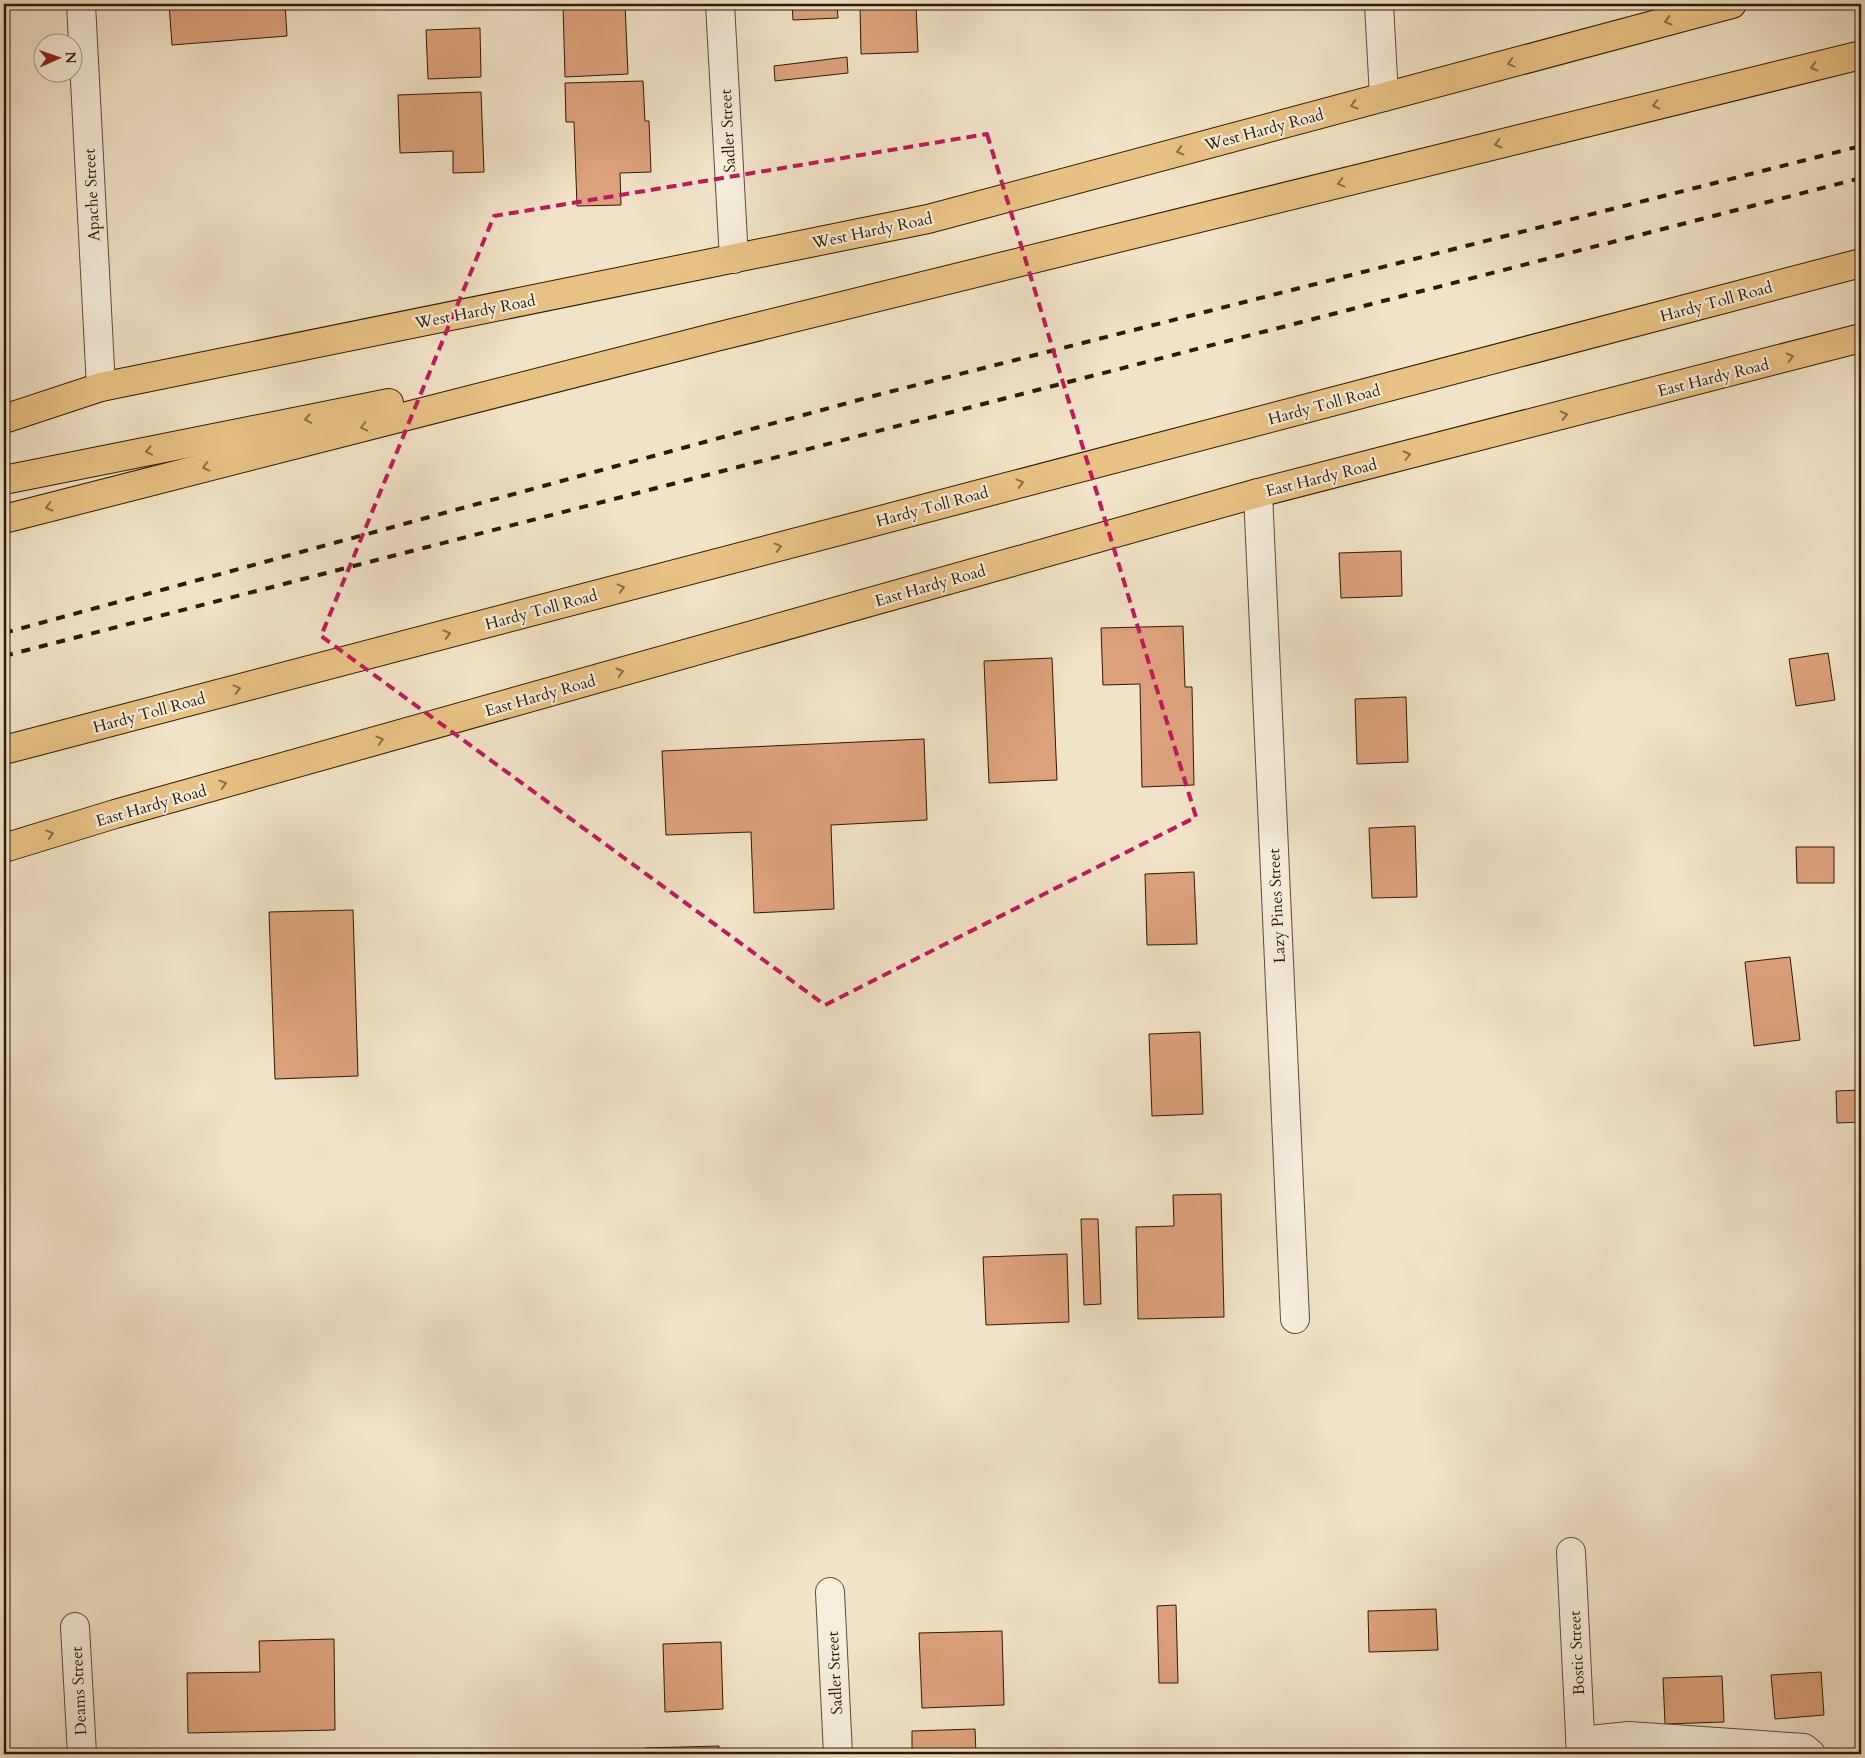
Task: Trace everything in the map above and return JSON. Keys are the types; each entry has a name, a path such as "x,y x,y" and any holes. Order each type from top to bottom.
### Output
{"main road":[{"name":"West Hardy Road","path":"4,419 101,387 928,219 1732,4"},
{"path":"4,519 716,337 1861,55"},
{"name":"Hardy Toll Road","path":"4,750 1861,263"},
{"path":"4,480 716,337"},
{"name":"East Hardy Road","path":"4,848 115,814 1258,493 1861,338"},
{"path":"4,768 152,712"}],"street":[{"name":"Apache Street","path":"81,4 101,387"},
{"name":"Sadler Street","path":"720,4 734,259"},
{"path":"1379,4 1384,97"},
{"name":"Lazy Pines Street","path":"1258,493 1295,1319"},
{"name":"Bostic Street","path":"1571,1552 1580,1748"},
{"name":"Sadler Street","path":"830,1592 838,1754"},
{"name":"Deams Street","path":"75,1627 82,1754"},
{"path":"1580,1748 1628,1736 1804,1748 1811,1754"}],"highlighted area":[{"path":"987,134 1196,817 825,1005 321,636 494,216"}],"building":[{"path":"169,4 285,4 287,36 172,45"},
{"path":"625,4 628,74 565,77 563,5"},
{"path":"792,4 837,4 838,18 793,20"},
{"path":"860,4 916,4 918,52 861,54"},
{"path":"480,28 481,77 428,79 426,30"},
{"path":"847,57 848,73 775,81 774,66"},
{"path":"643,81 645,121 649,121 651,172 620,173 621,205 577,206 574,122 566,122 565,83"},
{"path":"481,92 484,172 453,173 453,151 400,153 398,95"},
{"path":"1401,551 1402,596 1341,598 1339,553"},
{"path":"1183,626 1185,687 1192,687 1194,785 1142,787 1140,684 1103,685 1101,628"},
{"path":"1828,653 1835,700 1796,706 1789,659"},
{"path":"1052,658 1057,780 989,783 984,661"},
{"path":"1406,697 1408,762 1357,764 1355,699"},
{"path":"924,739 927,820 831,825 834,909 754,913 751,832 666,835 662,751"},
{"path":"1415,826 1417,897 1372,898 1369,828"},
{"path":"1796,847 1834,847 1834,883 1797,883"},
{"path":"1194,872 1197,944 1147,945 1145,874"},
{"path":"353,910 358,1076 275,1079 269,912"},
{"path":"1790,957 1800,1040 1754,1046 1745,962"},
{"path":"1200,1032 1203,1114 1152,1116 1149,1034"},
{"path":"1861,1090 1861,1122 1837,1123 1836,1091"},
{"path":"1221,1194 1224,1317 1138,1319 1136,1227 1174,1226 1173,1195"},
{"path":"1081,1219 1098,1219 1101,1304 1084,1305"},
{"path":"1067,1254 1069,1322 986,1325 983,1257"},
{"path":"1176,1605 1178,1683 1159,1683 1157,1606"},
{"path":"1436,1609 1438,1650 1369,1652 1368,1611"},
{"path":"1002,1631 1004,1705 922,1708 919,1633"},
{"path":"334,1639 335,1730 188,1733 187,1673 260,1672 259,1641"},
{"path":"721,1642 723,1709 665,1712 663,1644"},
{"path":"1821,1672 1824,1715 1775,1719 1771,1675"},
{"path":"1722,1676 1724,1722 1665,1724 1663,1678"},
{"path":"975,1729 976,1754 912,1754 912,1731"},
{"path":"719,1746 719,1754 645,1754 645,1748"}],"railway":[{"path":"4,633 877,395 1861,146"},
{"path":"4,656 1861,178"}]}
